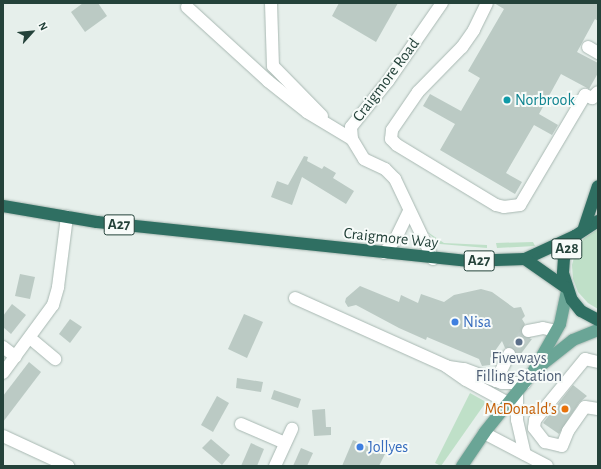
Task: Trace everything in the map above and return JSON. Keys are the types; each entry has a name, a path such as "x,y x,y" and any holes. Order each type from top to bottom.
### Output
{"highway":[{"name":"A28","path":"598,186 579,232 564,258 563,273 566,289 581,311 598,320"},
{"name":"A27","path":"3,206 68,217"},
{"name":"Craigmore Way","path":"68,217 253,240 467,261 525,259 579,232"},
{"name":"A28","path":"579,232 598,221"},
{"path":"525,259 566,289"}],"main road":[{"path":"462,466 484,433 533,372 556,331 566,289"},
{"path":"533,372 573,340 598,330"}],"street":[{"path":"268,80 273,66 271,3"},
{"name":"Craigmore Road","path":"433,258 410,211 404,193 395,179 385,169 364,159 352,139 351,127 388,81 442,3"},
{"path":"487,3 474,30 462,47 449,63 418,92 392,130 391,139 397,145 496,205 512,207 520,205 585,95 592,98 598,92"},
{"path":"187,7 268,80 307,112 352,139"},
{"path":"273,66 333,128"},
{"path":"384,253 395,240 410,211"},
{"path":"3,373 30,338 53,304 58,287 68,217"},
{"path":"295,298 446,366 466,380 508,403"},
{"path":"528,331 543,328 556,331"},
{"path":"30,338 55,359"},
{"path":"3,347 16,356"},
{"path":"496,381 508,354"},
{"path":"598,362 585,359 535,420 534,428 545,442 562,446 571,442 579,415 585,407 598,409"},
{"path":"446,366 464,369 496,381 521,387 516,420 525,454"},
{"path":"241,424 285,443"},
{"path":"275,466 292,429"},
{"path":"484,433 547,466"},
{"path":"3,436 68,466"}],"green space":[{"path":"598,229 598,309 588,303 578,292 573,279 572,265 576,250 584,238"},
{"path":"426,231 444,243 487,245 487,248 440,244"},
{"path":"533,242 535,246 497,248 496,243"},
{"path":"470,393 486,402 441,466 435,463"}],"building":[{"path":"83,3 98,3 107,16 85,32 71,12"},
{"path":"339,3 398,3 376,42 332,16"},
{"name":"Norbrook","path":"494,3 598,3 598,21 595,19 577,52 598,63 598,73 589,89 561,74 539,114 558,125 552,135 534,125 506,173 522,182 515,194 440,150 455,124 423,106 430,94 461,111 480,78 468,71 504,9"},
{"path":"304,156 308,157 307,161 322,169 324,166 336,173 333,178 354,191 346,204 302,177 292,205 271,197 277,181 288,185"},
{"path":"20,274 35,277 30,299 15,296"},
{"name":"Nisa","path":"360,286 399,302 401,295 418,303 421,294 444,302 454,295 481,289 492,292 514,308 521,307 525,316 522,319 525,324 521,333 525,338 532,339 514,363 515,350 512,347 505,348 502,341 490,358 490,365 482,366 479,359 427,337 426,340 399,328 356,305 348,307 345,302 346,298"},
{"path":"12,304 26,315 11,334 3,327 3,316"},
{"path":"244,314 263,322 247,358 228,349"},
{"path":"70,319 82,327 70,343 59,334"},
{"path":"29,362 41,372 3,422 3,396"},
{"path":"237,378 263,382 261,392 236,388"},
{"name":"McDonald's","path":"573,385 587,396 579,403 559,434 543,423"},
{"path":"274,390 301,399 298,408 271,399"},
{"path":"217,396 229,403 213,432 201,425"},
{"path":"325,409 326,427 331,427 331,435 314,436 312,410"},
{"path":"211,439 230,455 222,465 202,448"},
{"name":"Jollyes","path":"353,440 385,454 379,466 342,466"},
{"path":"251,443 264,449 257,466 241,466"},
{"path":"301,448 313,453 307,466 293,466"}],"tunnel":[{"path":"509,354 528,331"}],"place":[{"name":"Norbrook","path":"507,100"},
{"name":"Nisa","path":"455,322"},
{"name":"Fiveways Filling Station","path":"519,342"},
{"name":"McDonald's","path":"565,409"},
{"name":"Jollyes","path":"360,447"}]}
